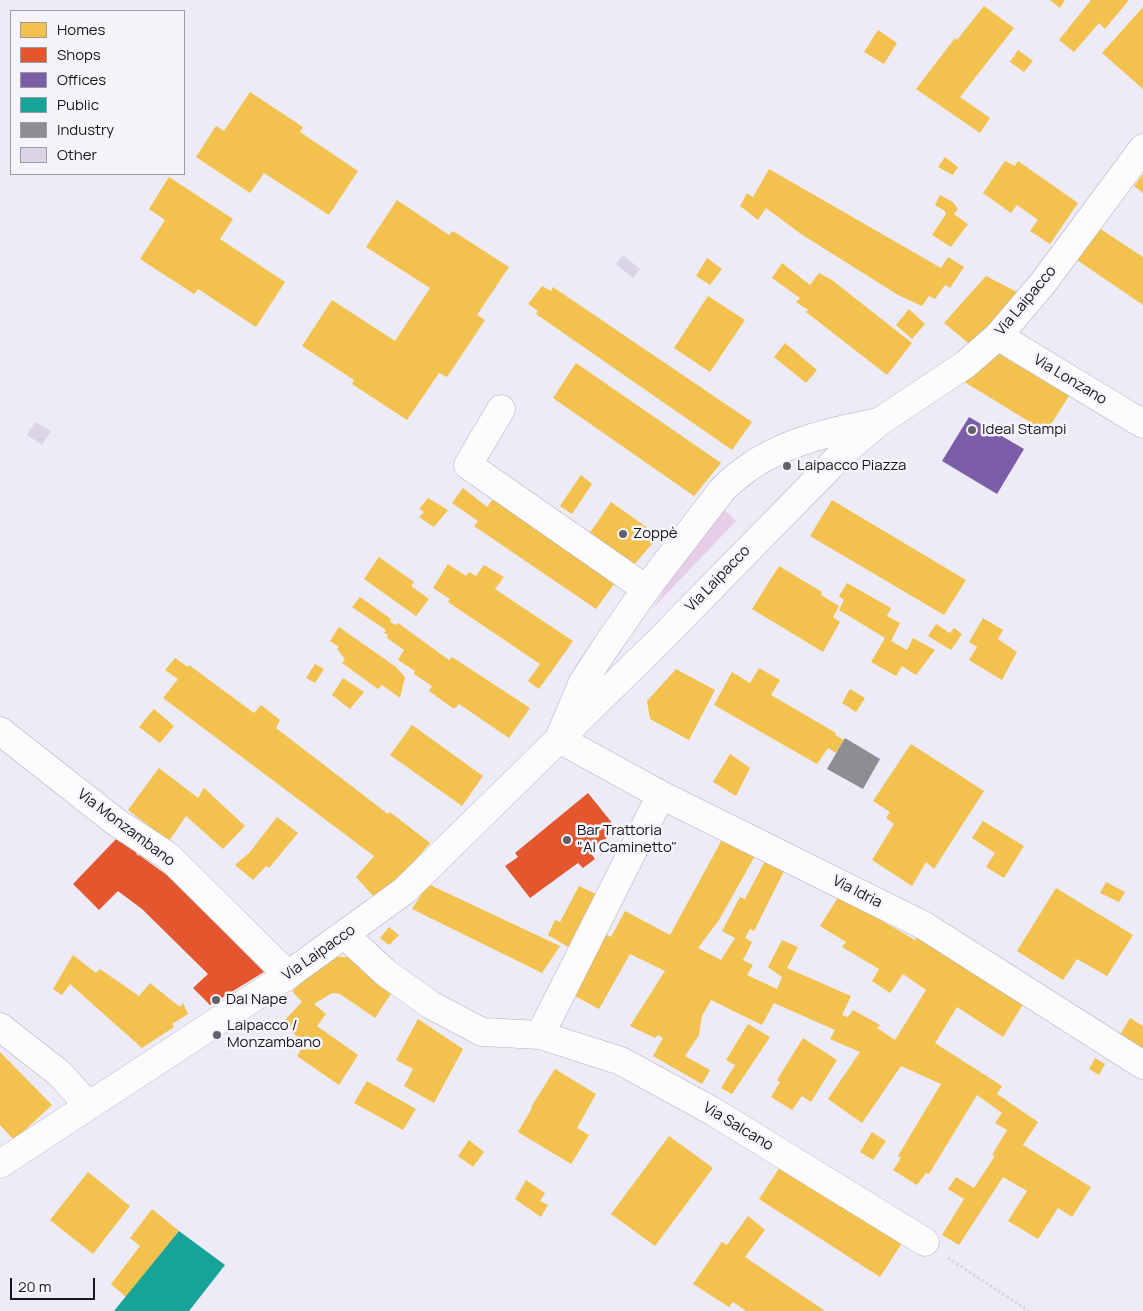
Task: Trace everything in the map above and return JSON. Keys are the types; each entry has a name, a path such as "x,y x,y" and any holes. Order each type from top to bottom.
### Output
{"street":[{"name":"Via Laipacco","path":"0,1164 288,975 404,890 660,640 814,480 879,422 966,364 998,336 1043,283 1143,148"},
{"name":"Via Lonzano","path":"998,336 1143,424"},
{"path":"501,409 468,465 646,589"},
{"name":"Via Laipacco","path":"559,738 583,682 646,589 722,490 737,476 760,460 814,436 879,422"},
{"name":"Via Monzambano","path":"0,730 116,822 168,856 288,975"},
{"name":"Via Idria","path":"559,738 661,794 922,925 1143,1065"},
{"path":"540,1035 661,794"},
{"name":"Via Salcano","path":"345,935 386,973 431,1005 482,1032 540,1035 629,1065 714,1112 925,1242"},
{"path":"0,1027 59,1073 88,1105"}],"path":[{"path":"925,1242 1029,1311"}],"shaded area":[{"path":"724,509 736,521 653,608 675,571"}],"building: Homes":[{"path":"1050,0 1065,0 1060,8"},
{"path":"1091,0 1129,0 1105,29 1099,23 1074,52 1059,40"},
{"path":"984,6 1014,28 960,97 990,118 980,133 916,89 955,38 957,40"},
{"path":"1143,7 1143,89 1102,53"},
{"path":"878,30 897,43 884,64 864,52"},
{"path":"1018,50 1033,61 1024,72 1010,62"},
{"path":"250,92 303,127 300,132 358,171 329,215 264,173 250,193 196,157 216,126 224,131"},
{"path":"945,157 958,167 953,175 938,167"},
{"path":"1005,161 1015,166 1018,161 1078,203 1050,244 1030,231 1038,220 1017,205 1011,213 983,193"},
{"path":"769,169 941,268 948,257 964,267 950,288 945,285 935,299 929,296 922,306 898,295 801,234 766,208 758,220 740,206 747,193 753,197"},
{"path":"1143,174 1143,193 1134,186"},
{"path":"169,177 233,219 220,239 285,282 256,327 198,289 194,294 140,259 165,220 149,209"},
{"path":"940,195 953,202 958,209 954,214 968,224 951,247 932,235 946,214 945,211 935,205"},
{"path":"397,200 449,235 453,231 509,267 477,315 485,320 447,377 439,373 407,420 352,384 354,380 302,346 332,300 395,341 430,288 366,247"},
{"path":"1096,226 1143,257 1143,305 1074,258"},
{"path":"707,258 722,269 710,285 696,276"},
{"path":"782,263 810,285 819,273 832,280 912,343 887,375 806,312 808,310 796,302 800,298 772,278"},
{"path":"986,276 1019,293 972,346 944,323"},
{"path":"542,286 551,291 553,287 752,422 732,450 536,314 538,311 528,304"},
{"path":"708,296 745,320 710,372 674,348"},
{"path":"909,309 925,324 912,339 896,325"},
{"path":"785,343 817,370 806,383 774,357"},
{"path":"996,352 1069,396 1046,432 963,381"},
{"path":"576,363 721,463 694,496 553,398"},
{"path":"581,475 592,484 572,514 560,506"},
{"path":"463,488 487,507 495,496 617,580 596,609 474,526 478,521 452,503"},
{"path":"428,498 448,510 434,527 419,517 424,512 419,509"},
{"path":"832,500 966,580 944,615 810,536"},
{"name":"Zoppè","path":"611,502 659,536 632,567 587,537"},
{"path":"379,557 414,582 411,586 429,599 416,616 364,579"},
{"path":"448,564 466,576 469,572 476,576 484,565 504,577 495,589 573,641 539,689 528,681 540,664 448,602 450,599 433,588"},
{"path":"779,566 822,592 821,595 839,606 833,617 840,622 823,652 752,609"},
{"path":"847,583 891,608 887,616 900,623 891,641 907,650 913,638 935,650 916,675 902,666 896,676 871,662 885,638 839,610 844,600 839,596"},
{"path":"360,597 391,619 390,622 396,625 398,623 449,660 452,657 530,708 509,738 459,704 454,709 429,691 432,686 414,674 415,671 398,660 404,650 387,638 388,635 384,633 386,630 352,607"},
{"path":"983,618 1003,630 998,639 1017,652 1002,680 969,660 977,647 969,642"},
{"path":"936,624 950,633 954,628 962,634 951,650 928,636"},
{"path":"339,627 396,667 405,677 400,698 382,685 378,689 342,663 345,659 337,649 339,647 330,641"},
{"path":"175,658 188,667 189,665 254,713 261,705 280,720 276,728 388,814 390,812 430,843 401,877 375,898 356,877 374,856 163,698 178,679 165,670"},
{"path":"315,664 324,669 315,683 306,678"},
{"path":"759,668 780,680 771,695 836,733 835,735 844,740 836,753 828,748 817,764 714,705 732,672 750,683"},
{"path":"676,669 715,690 689,740 650,719 647,701"},
{"path":"343,678 364,692 350,709 332,695"},
{"path":"850,689 865,698 856,712 842,703"},
{"path":"154,709 174,726 160,743 139,727"},
{"path":"412,725 483,776 462,806 390,755"},
{"path":"911,744 984,791 934,869 926,862 912,886 872,860 894,824 886,818 890,812 873,801"},
{"path":"730,754 750,768 736,796 713,782"},
{"path":"159,768 198,798 204,788 245,826 223,849 186,816 169,841 128,810"},
{"path":"277,817 298,833 269,868 266,866 253,880 235,865 250,852"},
{"path":"983,821 1024,846 1004,878 986,867 995,853 972,838"},
{"path":"724,836 756,854 719,920 698,948 721,960 735,938 722,931 740,897 745,899 766,859 785,869 754,931 750,929 745,938 752,942 743,960 753,965 747,975 777,989 782,977 768,967 782,940 798,947 787,968 851,996 842,1015 848,1017 853,1010 880,1025 877,1028 895,1040 926,990 903,974 890,993 872,981 879,969 842,947 846,942 820,926 839,896 915,940 918,936 1025,1001 1003,1037 957,1007 935,1043 1002,1086 997,1094 1038,1122 1023,1145 1091,1187 1072,1217 1058,1208 1038,1239 1008,1221 1027,1191 1003,1177 959,1245 942,1235 964,1199 948,1189 956,1177 974,1188 995,1156 992,1155 1007,1130 995,1123 1002,1113 977,1095 929,1174 926,1173 917,1185 893,1170 901,1158 898,1156 941,1084 901,1066 862,1123 828,1099 860,1052 830,1039 835,1030 774,1003 762,1025 711,1000 702,1016 699,1035 685,1056 710,1070 702,1084 653,1056 663,1038 658,1035 655,1038 630,1026 665,971 630,954 599,1009 571,994 603,933 611,937 625,911 670,935"},
{"path":"1106,882 1125,892 1119,902 1100,893"},
{"path":"428,884 560,946 542,973 412,909"},
{"path":"579,886 596,894 568,947 548,935 555,920 560,922"},
{"path":"1056,888 1133,935 1107,976 1077,959 1063,980 1017,951"},
{"path":"389,927 399,935 389,945 380,938"},
{"path":"73,955 96,973 100,969 139,996 150,983 180,1007 183,1003 188,1014 172,1024 174,1027 142,1048 70,984 62,995 53,989"},
{"path":"335,957 347,957 394,989 375,1018 340,994 332,993 314,1004 326,1014 317,1026 358,1055 339,1085 297,1056 305,1043 282,1023 302,1002 292,991 304,981 302,978"},
{"path":"1130,1018 1143,1026 1143,1051 1119,1036"},
{"path":"418,1019 463,1049 434,1103 404,1086 413,1069 396,1060"},
{"path":"748,1024 770,1037 732,1094 721,1088 735,1065 726,1060"},
{"path":"803,1038 837,1060 811,1102 802,1096 792,1110 771,1097 780,1082 777,1080"},
{"path":"0,1052 52,1105 14,1140 0,1125"},
{"path":"1095,1058 1105,1064 1099,1075 1089,1069"},
{"path":"555,1069 596,1094 577,1128 589,1135 571,1164 518,1132"},
{"path":"367,1081 416,1109 403,1130 354,1103"},
{"path":"872,1132 886,1141 873,1160 860,1152"},
{"path":"669,1136 713,1168 655,1246 611,1214"},
{"path":"469,1140 484,1152 473,1167 458,1156"},
{"path":"782,1164 902,1243 880,1277 759,1199"},
{"path":"88,1172 130,1206 93,1254 50,1220"},
{"path":"526,1180 545,1193 540,1201 548,1205 541,1217 515,1199"},
{"path":"152,1209 179,1231 126,1297 111,1284 140,1246 130,1238"},
{"path":"748,1216 765,1230 745,1257 825,1311 746,1311 733,1302 729,1307 693,1284 722,1242 727,1245"}],"building: Shops":[{"name":"Bar Trattoria \"Al Caminetto\"","path":"588,793 617,829 590,852 595,859 583,868 578,863 530,898 505,866 518,857 515,853"},
{"path":"117,838 134,850 138,856 171,878 264,972 210,1005 193,988 208,974 142,909 118,891 99,910 73,884"}],"building: Offices":[{"path":"969,417 1024,449 997,494 942,461"}],"building: Public":[{"path":"179,1231 225,1265 189,1311 114,1311"}],"building: Industry":[{"path":"845,738 880,759 863,789 827,769"}],"building: Other":[{"path":"623,255 640,269 633,278 616,264"},
{"path":"35,422 51,431 42,445 27,435"}],"place":[{"name":"Ideal Stampi","path":"972,430"},
{"name":"Laipacco Piazza","path":"787,466"},
{"name":"Zoppè","path":"623,534"},
{"name":"Bar Trattoria \"Al Caminetto\"","path":"567,840"},
{"name":"Dal Nape","path":"216,1000"},
{"name":"Laipacco / Monzambano","path":"217,1035"}]}
